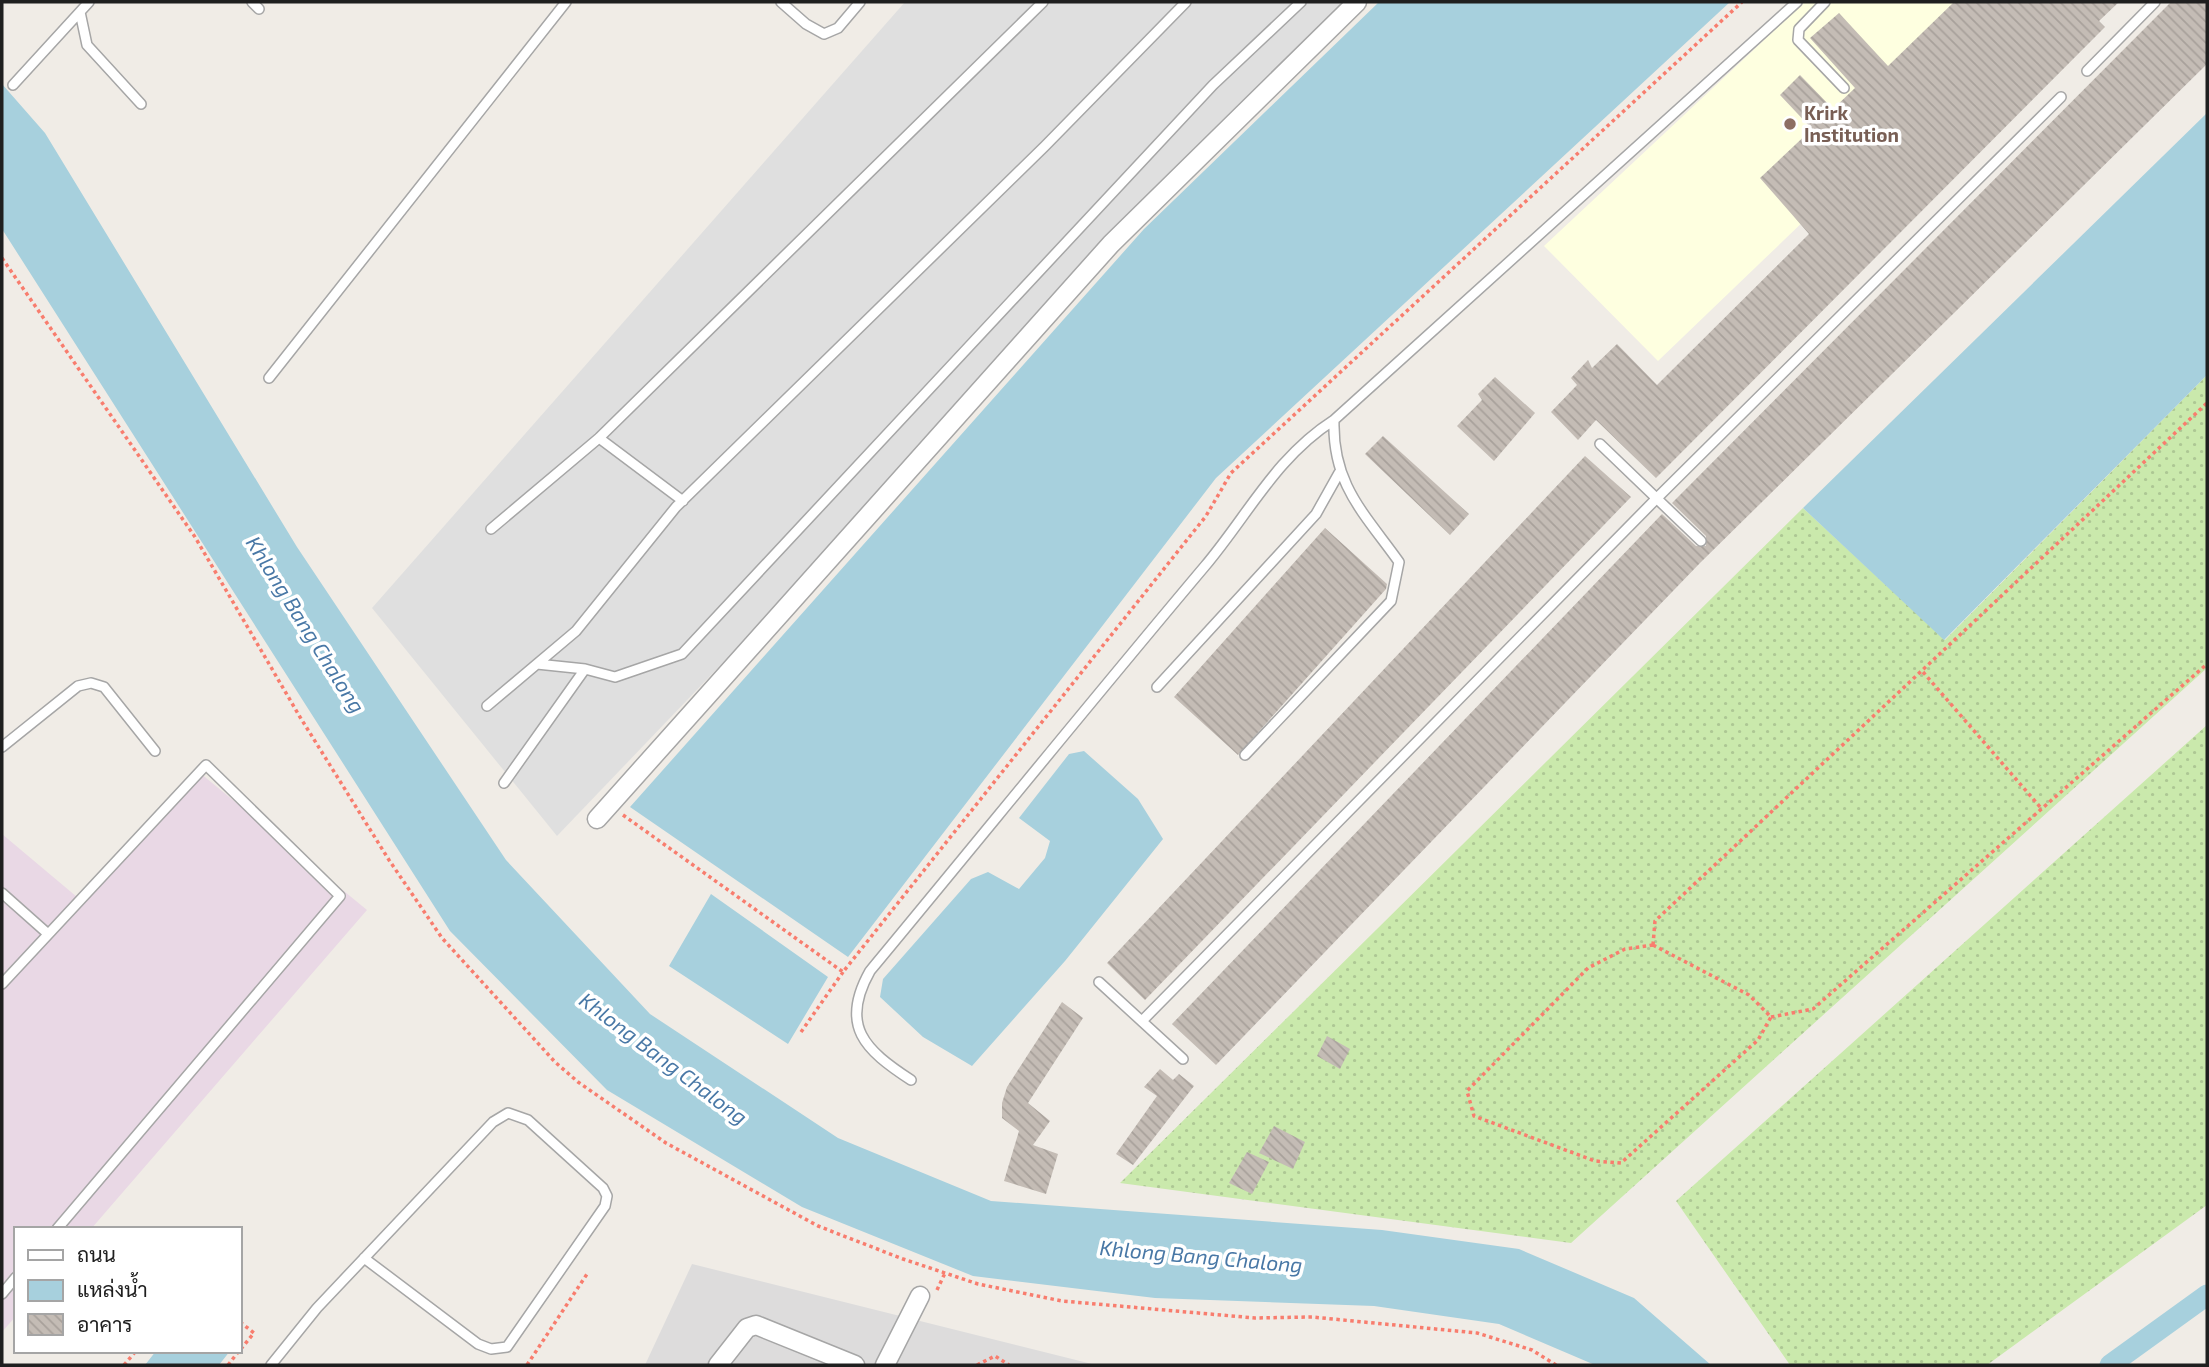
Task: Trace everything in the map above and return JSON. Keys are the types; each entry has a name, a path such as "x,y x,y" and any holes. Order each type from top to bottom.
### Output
{"street":[{"path":"597,819 1111,244 1357,2"},
{"path":"885,1365 920,1296"},
{"path":"718,1365 747,1328 756,1325 855,1365"}],"lane":[{"path":"12,85 89,2"},
{"path":"252,2 259,9"},
{"path":"269,378 566,2"},
{"path":"781,2 806,24 824,34 838,28 860,2"},
{"path":"491,529 599,438 1043,2"},
{"path":"487,706 576,631 683,501 1045,146 1186,2"},
{"path":"537,664 585,669 615,677 682,654 1213,85 1301,2"},
{"path":"911,1080 867,1047 859,1031 855,1016 857,1002 870,971 1059,738 1223,544 1250,503 1285,459 1308,436 1334,420 1797,2"},
{"path":"1825,2 1799,29 1798,40 1844,88"},
{"path":"2087,71 2155,2"},
{"path":"80,12 87,45 141,103"},
{"path":"1142,1021 1657,498 2061,97"},
{"path":"1245,755 1391,601 1399,562 1348,491 1339,473 1333,450 1334,420"},
{"path":"599,438 683,501"},
{"path":"1600,444 1701,541"},
{"path":"1157,687 1317,514 1339,473"},
{"path":"504,782 585,669"},
{"path":"2,747 78,686 91,683 104,687 155,751"},
{"path":"2,984 206,765 340,896 59,1227"},
{"path":"2,893 47,933"},
{"path":"1099,982 1183,1059"},
{"path":"271,1365 317,1308 364,1258 493,1122 508,1113 528,1119 604,1188 607,1196 605,1206 507,1346 491,1349 478,1344 364,1258"},
{"path":"2,1294 14,1279"}],"path":[{"path":"801,1031 844,972 1206,516 1231,473 1742,2"},
{"path":"2,258 195,537 299,716 389,860 442,937 555,1062 578,1082 666,1143 818,1226 978,1284 1062,1301 1255,1318 1312,1317 1477,1333 1532,1350 1556,1365"},
{"path":"1653,945 1655,921 1923,672 2207,402"},
{"path":"1771,1017 1749,995 1653,945 1625,949 1588,968 1467,1091 1474,1116 1595,1161 1621,1163 1758,1040 1771,1017 1813,1009 2207,664"},
{"path":"1923,672 2041,808"},
{"path":"623,814 844,972"},
{"path":"527,1365 587,1274"},
{"path":"242,1324 254,1333 242,1347"},
{"path":"977,1365 995,1356 1009,1365"}],"shaded area":[{"path":"905,2 1355,2 557,836 372,608"},
{"name":"Krirk Institution","path":"1805,2 2032,2 1658,361 1544,246"},
{"path":"200,773 367,910 93,1227 14,1227 14,1318 2,1332 2,834 77,897"},
{"path":"692,1264 1096,1365 645,1365"}],"green space":[{"path":"2207,375 2207,668 1571,1243 1120,1183 1803,508 1945,640"},
{"path":"2207,725 2207,1205 1987,1365 1790,1365 1676,1201"}],"water":[{"path":"1379,2 1730,2 1216,478 848,957 630,807 1144,229"},
{"name":"Khlong Bang Chalong","path":"2,84 45,133 297,547 506,860 650,1014 838,1138 991,1201 1382,1230 1519,1249 1634,1298 1711,1365 1595,1365 1499,1324 1374,1306 1155,1298 973,1276 802,1207 607,1090 450,931 2,229"},
{"path":"2207,113 2207,375 1944,640 1803,508"},
{"path":"1084,751 1138,799 1163,839 1065,961 972,1066 923,1037 880,997 883,979 971,879 988,872 1019,889 1045,858 1050,841 1019,818 1069,754"},
{"path":"711,894 828,977 788,1044 669,966"},
{"path":"154,1353 228,1353 219,1365 145,1365"}],"building":[{"path":"1954,2 2119,2 2099,21 2105,27 1656,478 1596,420 1578,440 1551,412 1577,385 1571,378 1588,360 1592,368 1617,344 1657,385 1809,234 1760,178 1812,129 1780,95 1800,75 1833,109 1855,88 1810,38 1839,13 1888,66"},
{"path":"2171,2 2207,2 2207,64 1700,563 1216,1065 1172,1024 1662,514 1696,546 1706,546 1706,536 1672,503"},
{"path":"1495,377 1535,413 1494,461 1457,426 1482,400 1478,394"},
{"path":"1383,436 1469,514 1450,535 1365,454"},
{"path":"1585,456 1631,497 1145,1000 1107,963"},
{"path":"1325,528 1387,584 1386,589 1238,755 1174,697"},
{"path":"1062,1002 1083,1018 1028,1103 1050,1121 1033,1145 1058,1154 1046,1194 1004,1181 1019,1131 1002,1118 1002,1103 1007,1087"},
{"path":"1327,1036 1350,1049 1340,1069 1317,1056"},
{"path":"1160,1069 1173,1080 1179,1074 1194,1086 1133,1165 1116,1154 1157,1096 1144,1087"},
{"path":"1274,1126 1305,1142 1293,1169 1259,1153"},
{"path":"1247,1152 1269,1162 1252,1194 1229,1183"}],"waterway":[{"path":"2110,1365 2207,1295"}],"place":[{"name":"Krirk Institution","path":"1790,124"}]}
